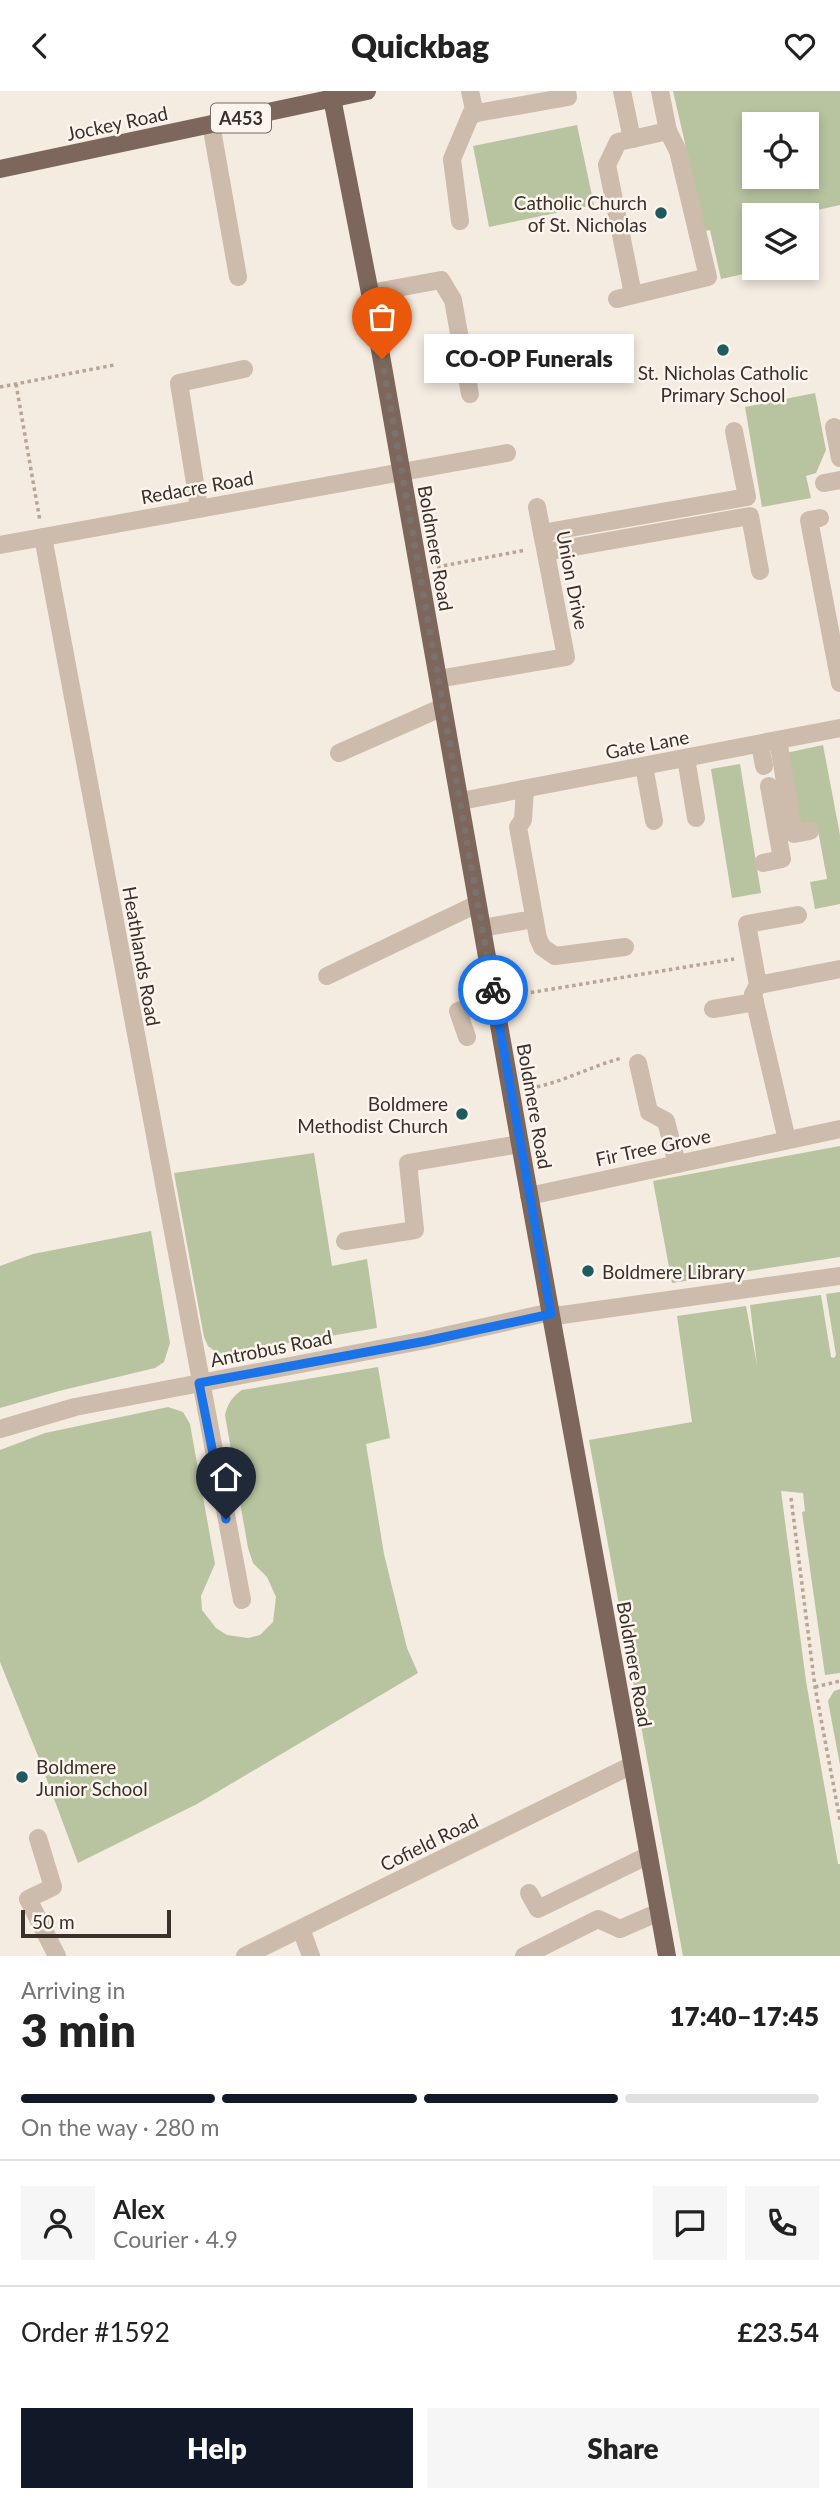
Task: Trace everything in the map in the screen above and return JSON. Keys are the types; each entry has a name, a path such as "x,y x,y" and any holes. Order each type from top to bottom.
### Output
{"main road":[{"name":"Jockey Road","path":"0,169 211,124 331,95 367,91"},
{"name":"Boldmere Road","path":"331,95 402,471 665,1955"}],"street":[{"path":"470,91 475,114"},
{"path":"460,221 452,159 471,114 568,97 567,91"},
{"path":"622,91 632,139"},
{"path":"660,91 668,131 678,151 708,277 625,297 607,165 618,142 668,131"},
{"path":"211,124 238,277"},
{"path":"370,293 441,280 453,300 470,394"},
{"path":"199,508 179,383 244,369"},
{"path":"834,427 840,459"},
{"path":"545,544 747,497 733,431"},
{"name":"Redacre Road","path":"0,545 507,453"},
{"name":"Union Drive","path":"438,679 566,657 537,507"},
{"path":"545,544 750,516 760,571"},
{"path":"821,518 809,520 840,683"},
{"name":"Heathlands Road","path":"43,537 199,1383 242,1601"},
{"path":"339,753 443,707"},
{"name":"Gate Lane","path":"461,801 840,728"},
{"path":"764,766 769,742"},
{"path":"769,742 794,834 810,831"},
{"path":"686,758 696,818"},
{"path":"644,766 654,821"},
{"path":"763,863 782,859 769,786"},
{"path":"525,789 525,810 518,828 534,919 542,947 555,956 625,947"},
{"path":"327,976 477,904"},
{"path":"787,1140 756,994 747,924 798,915"},
{"path":"482,928 534,919"},
{"path":"713,1009 840,969"},
{"path":"467,1037 458,1011 495,999"},
{"path":"638,1063 649,1112 666,1121 677,1164"},
{"name":"Fir Tree Grove","path":"529,1196 840,1129"},
{"path":"345,1241 415,1230 408,1163 520,1144"},
{"name":"Antrobus Road","path":"0,1429 75,1407 426,1341 551,1314 562,1315 840,1276"},
{"name":"Cofield Road","path":"245,1956 632,1765"},
{"path":"38,1838 53,1887 28,1899 57,1956"},
{"path":"529,1893 538,1909 649,1855"},
{"path":"524,1956 598,1919 620,1929 659,1912"},
{"path":"301,1929 311,1956"}],"path":[{"path":"0,387 114,365"},
{"path":"16,384 43,537"},
{"path":"418,571 545,544"},
{"path":"495,999 752,956"},
{"path":"510,1091 540,1087 598,1064 626,1057 636,1055 638,1063"},
{"path":"791,1498 815,1687 840,1820"},
{"path":"815,1687 840,1681"}],"green space":[{"path":"673,91 840,91 840,205 819,210 819,203 742,203 742,274 721,279 710,230 705,231"},
{"path":"577,125 594,205 489,227 473,146"},
{"path":"815,393 826,450 816,473 806,476 811,498 762,507 745,407"},
{"path":"823,745 840,835 840,904 815,909 810,882 827,879 817,825 798,828 786,753"},
{"path":"740,764 761,893 732,898 711,769"},
{"path":"840,1146 840,1257 672,1283 653,1181"},
{"path":"314,1153 332,1266 367,1259 377,1328 224,1354 216,1352 208,1346 204,1337 174,1173"},
{"path":"151,1231 170,1343 164,1362 155,1368 0,1408 0,1266 33,1254"},
{"path":"840,1292 840,1673 825,1675 802,1512 805,1511 803,1493 781,1491 806,1681 840,1864 840,1956 683,1956 589,1440 692,1422 677,1316 746,1306 757,1365 750,1305 821,1295 831,1357 834,1358 836,1355 826,1294"},
{"path":"378,1367 390,1438 366,1444 384,1554 407,1648 418,1673 197,1804 78,1863 0,1662 0,1450 45,1433 168,1407 183,1412 190,1424 215,1564 201,1596 202,1610 216,1628 227,1635 248,1638 260,1635 273,1622 276,1597 267,1577 253,1563 248,1548 225,1415 229,1404 242,1390"},
{"path":"840,1689 840,1765 828,1701 834,1691"}],"way so far":[{"path":"382,359 493,990"}],"place":[{"name":"Catholic Church of St. Nicholas","path":"661,213"},
{"name":"St. Nicholas Catholic Primary School","path":"723,350"},
{"name":"CO-OP Funerals","path":"382,359"},
{"name":"Boldmere Methodist Church","path":"462,1114"},
{"name":"Boldmere Library","path":"588,1271"},
{"name":"Boldmere Junior School","path":"22,1777"}],"route":[{"path":"226,1519 199,1383 426,1341 551,1314 493,990"}]}
